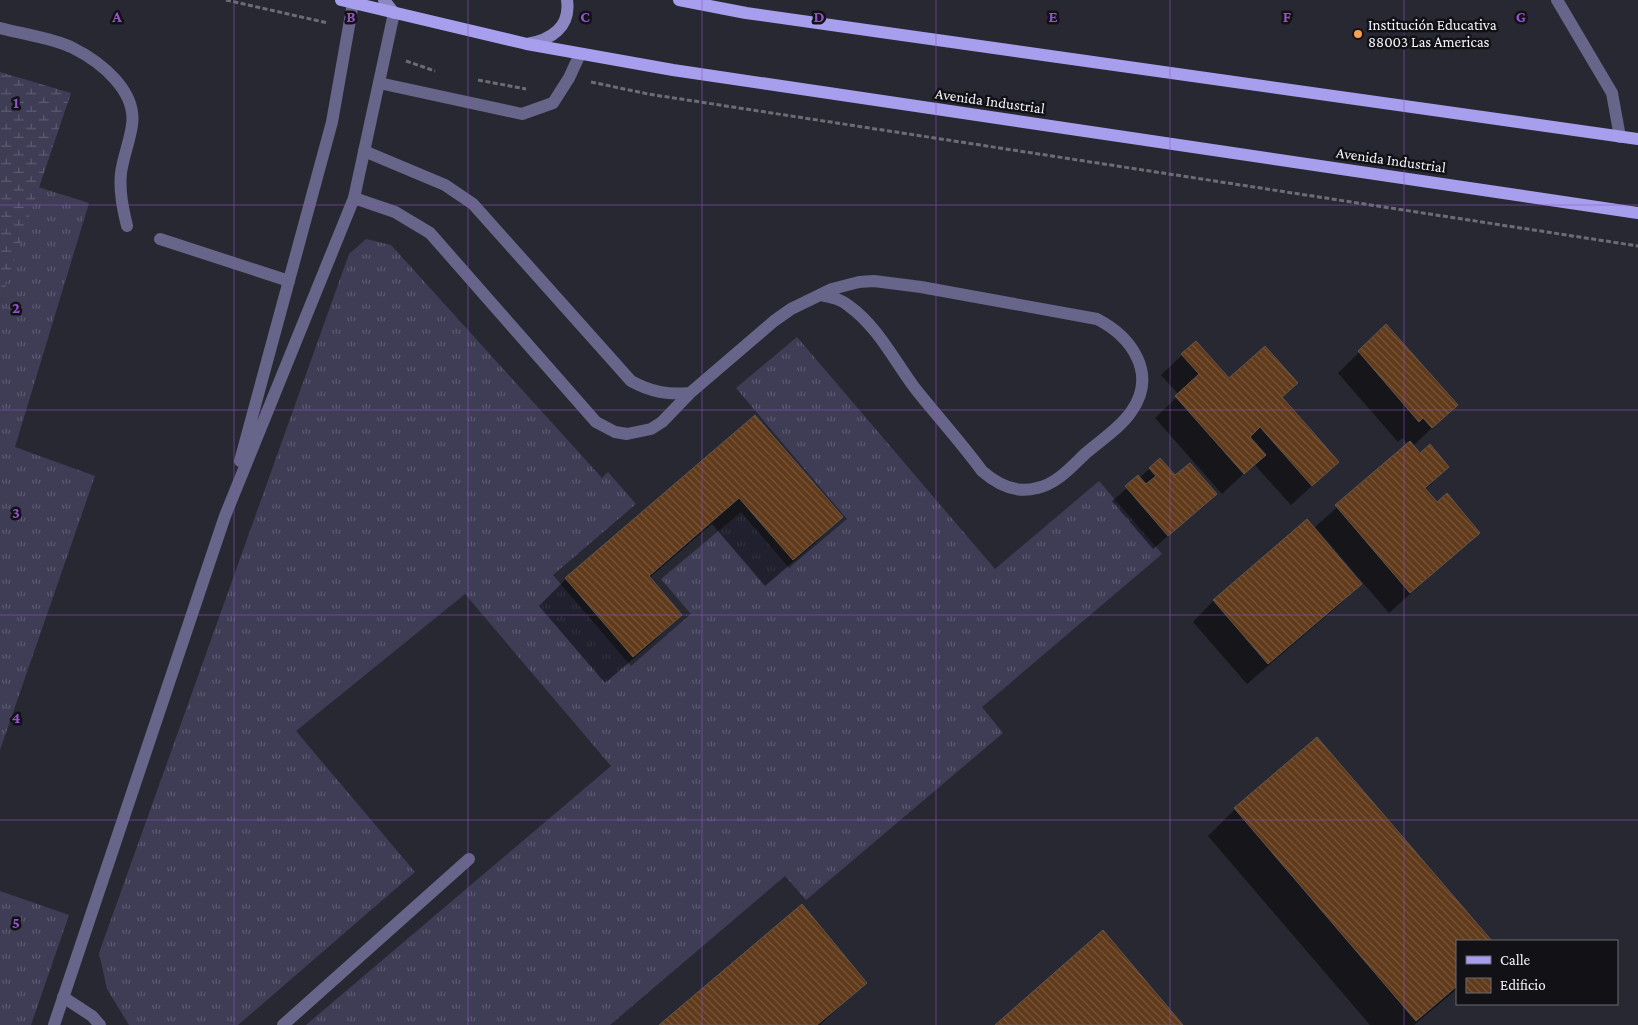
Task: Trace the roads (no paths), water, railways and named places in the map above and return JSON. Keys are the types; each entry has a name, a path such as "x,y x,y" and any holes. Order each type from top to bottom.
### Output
{"main road":[{"path":"384,0 394,13"},
{"path":"527,44 548,38 557,32 564,23 567,13 567,0"},
{"path":"679,0 746,13 1638,139"},
{"name":"Avenida Industrial","path":"347,1 527,44 746,82 1638,213"}],"street":[{"path":"1556,0 1612,93 1620,137"},
{"path":"225,516 332,122 348,29 347,1"},
{"path":"54,1025 225,516 354,198 394,13"},
{"path":"0,28 72,48 104,68 120,87 133,107 132,125 121,174 122,202 127,226"},
{"path":"379,83 522,114 553,103 569,78 580,54"},
{"path":"364,151 445,185 473,204 631,382 657,392 674,395 690,393"},
{"path":"354,198 395,212 430,233 596,422 605,428 627,434 651,429 662,422 690,393 774,321 792,309 821,295 843,285 874,281 1043,308 1097,319 1111,327 1134,348 1142,376 1137,401 1122,422 1050,484 1022,490 1008,488 994,481 982,471 914,386 876,332 849,305 835,298 821,295"},
{"path":"160,239 288,281"},
{"path":"283,1025 469,859"},
{"path":"63,996 92,1016 100,1025"}],"place":[{"name":"Institución Educativa 88003 Las Americas","path":"1358,34"}]}
